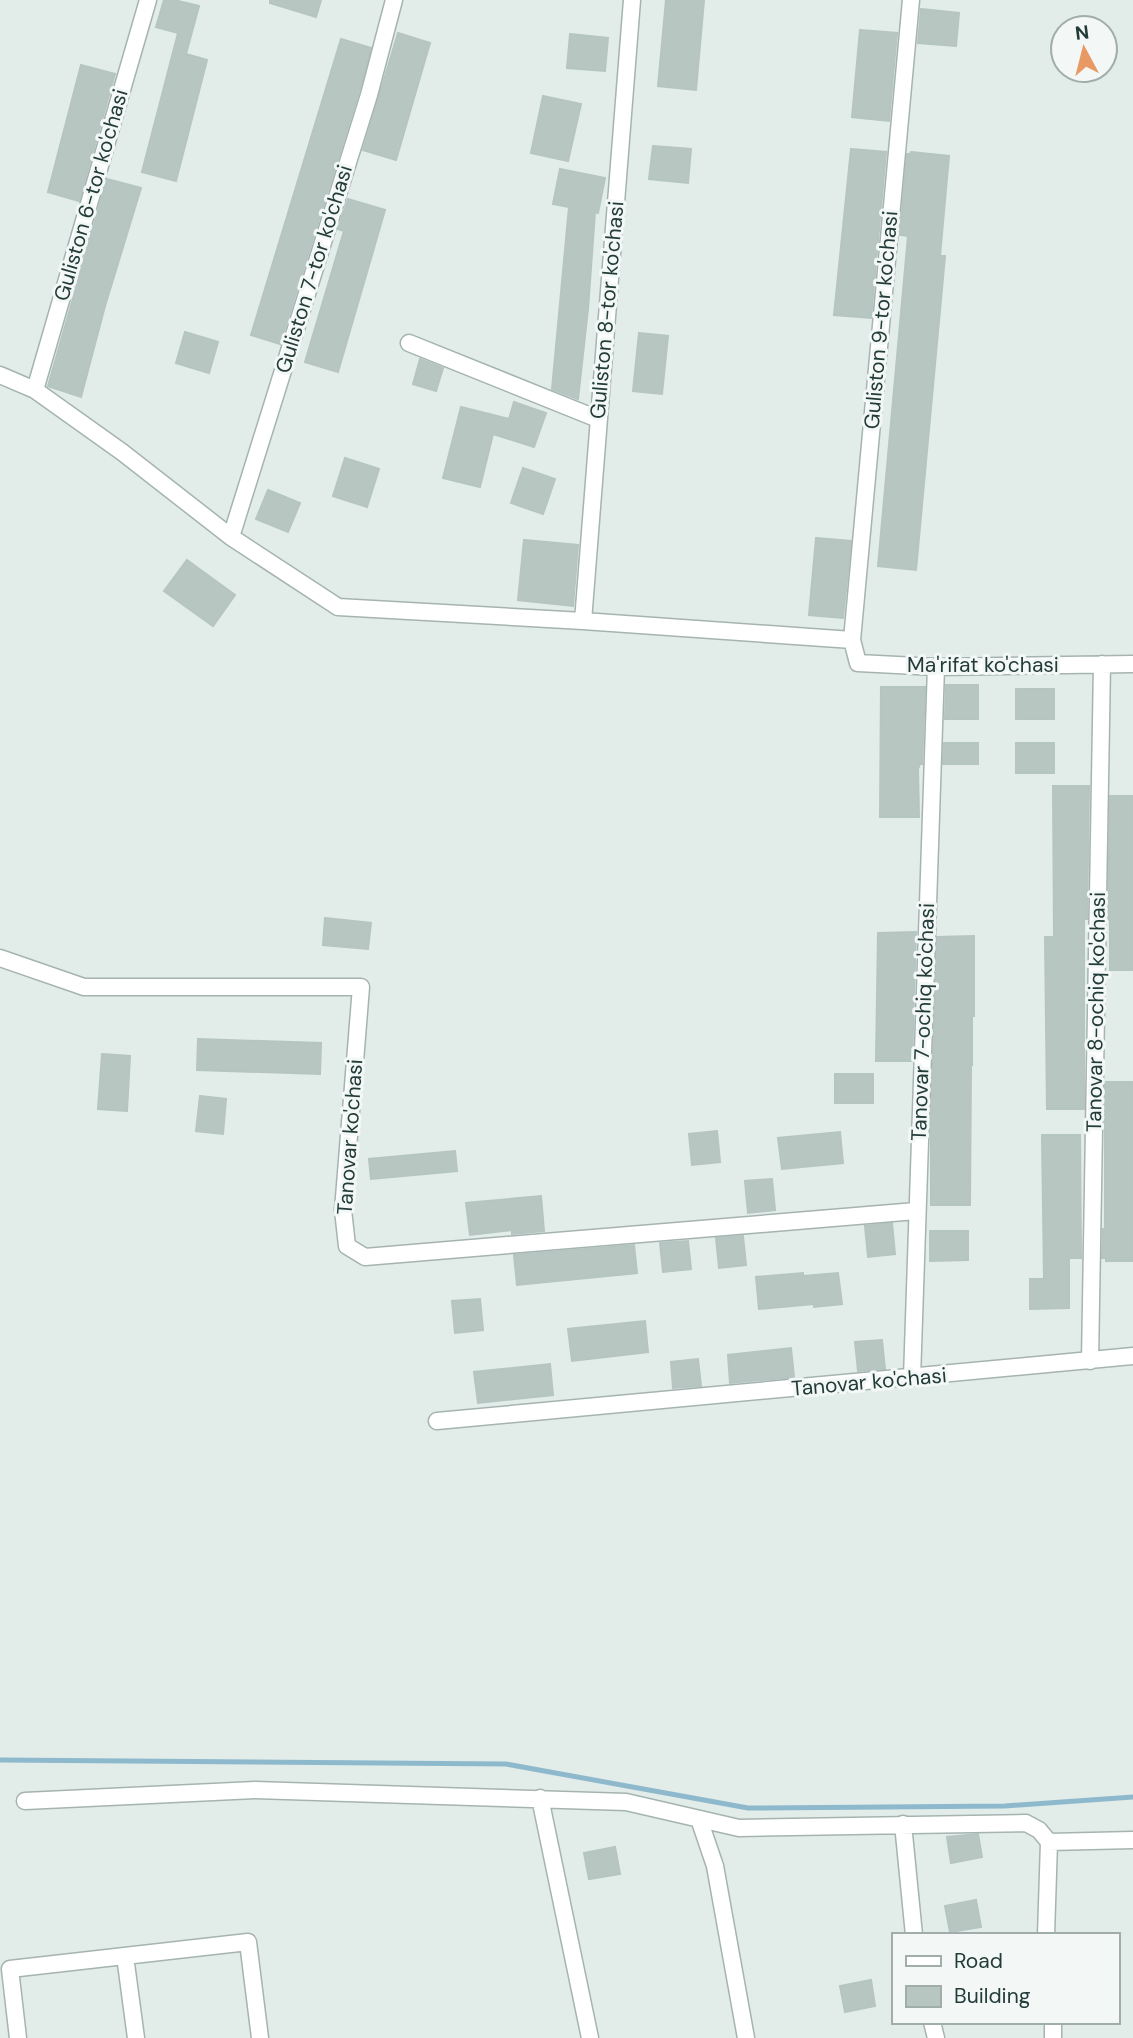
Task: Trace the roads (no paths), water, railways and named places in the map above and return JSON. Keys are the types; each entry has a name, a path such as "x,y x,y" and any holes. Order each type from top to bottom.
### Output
{"street":[{"name":"Guliston 6-tor ko'chasi","path":"35,390 148,0"},
{"name":"Guliston 7-tor ko'chasi","path":"231,537 369,95 394,0"},
{"name":"Guliston 8-tor ko'chasi","path":"583,621 632,0"},
{"name":"Guliston 9-tor ko'chasi","path":"852,640 911,0"},
{"path":"409,343 598,419"},
{"path":"0,375 35,390 122,452 231,537 338,607 852,640"},
{"name":"Ma'rifat ko'chasi","path":"852,640 858,663 936,667 1133,664"},
{"name":"Tanovar 8-ochiq ko'chasi","path":"1090,1361 1102,664"},
{"name":"Tanovar 7-ochiq ko'chasi","path":"912,1378 936,667"},
{"name":"Tanovar ko'chasi","path":"0,958 84,987 361,987 343,1210 347,1246 365,1258 916,1210"},
{"name":"Tanovar ko'chasi","path":"437,1421 1133,1356"},
{"path":"25,1801 255,1790 625,1802 739,1828 1026,1823 1039,1830 1049,1842 1046,1933"},
{"path":"540,1798 590,2038"},
{"path":"699,1819 715,1866 746,2038"},
{"path":"903,1824 914,1933"},
{"path":"1049,1842 1133,1839"},
{"path":"18,2038 9,1969 248,1942 260,2038"},
{"path":"125,1956 136,2038"}],"waterway":[{"path":"0,1760 506,1764 748,1808 1005,1806 1133,1797"}]}
